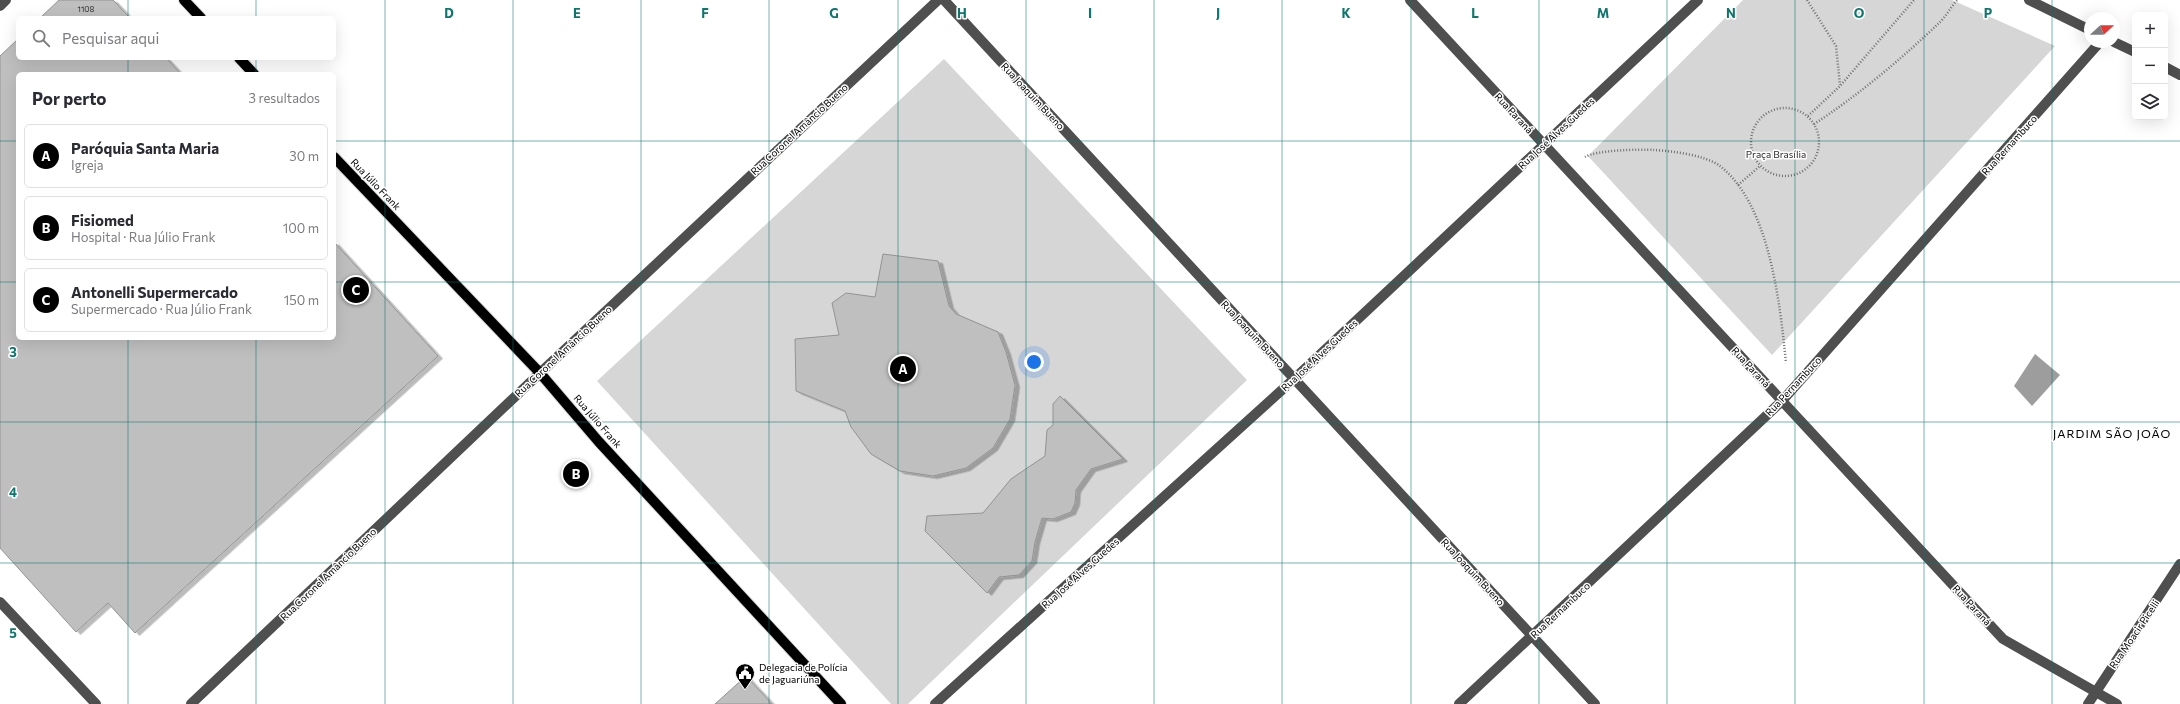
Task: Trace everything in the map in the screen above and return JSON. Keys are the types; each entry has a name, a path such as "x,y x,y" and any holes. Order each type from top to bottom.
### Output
{"main road":[{"path":"184,0 199,16"},
{"path":"241,60 252,72"},
{"name":"Rua Júlio Frank","path":"336,159 540,373 599,442 840,704"}],"street":[{"path":"0,6 6,0"},
{"name":"Rua Coronel Amâncio Bueno","path":"191,704 540,373 938,0"},
{"name":"Rua Joaquim Bueno","path":"944,0 1595,704"},
{"name":"Rua Paraná","path":"1410,0 2003,639 2094,693 2116,704"},
{"name":"Rua José Alves Guedes","path":"935,704 1294,379 1698,0"},
{"path":"2029,0 2084,27"},
{"path":"2120,45 2132,51"},
{"name":"Rua Pernambuco","path":"1460,704 1782,401 2095,48"},
{"path":"2168,69 2180,75"},
{"name":"Rua Moacir Picelli","path":"2088,704 2180,564"},
{"path":"0,602 96,704"}],"path":[{"path":"1807,0 1836,46 1840,86"},
{"path":"1808,116 1840,86 1914,0"},
{"path":"1814,124 1838,109 1910,48 1941,21 1957,0"},
{"path":"1786,108 1798,110 1808,116 1814,124 1818,134 1816,157 1809,166 1800,173 1783,176 1767,172 1760,166 1752,154 1750,143 1752,132 1757,121 1765,114 1775,109 1786,108"},
{"path":"1566,169 1588,156 1636,149 1681,151 1720,166 1738,185 1754,212 1767,244 1782,328 1789,393"},
{"path":"1738,185 1760,166"}],"green space":[{"name":"Praça Brasília","path":"1743,0 1952,0 2055,46 1772,355 1588,156"},
{"path":"944,59 1247,380 908,704 891,704 597,381"}],"shaded area":[{"path":"2035,354 2060,375 2032,406 2014,386"}],"building":[{"path":"59,0 113,0 128,16 42,16"},
{"path":"16,41 16,60 168,60 179,72 16,72 16,340 336,340 336,244 438,356 135,633 108,603 76,632 0,548 0,56"},
{"path":"883,254 938,261 949,306 956,314 998,332 1006,352 1015,385 1010,419 993,448 966,468 933,476 900,471 871,454 851,427 845,411 796,391 795,339 839,335 832,303 846,293 875,297"},
{"path":"1060,396 1123,459 1091,469 1076,490 1075,503 1071,512 1053,519 1042,518 1035,542 1032,561 1019,575 999,577 987,593 925,531 927,516 983,513 1011,479 1045,456 1047,430 1053,425 1053,404"},
{"name":"Delegacia de Polícia de Jaguariúna","path":"746,676 772,704 715,704"}],"place":[{"name":"Antonelli Supermercado","path":"356,290"},
{"name":"Paróquia Santa Maria","path":"903,369"},
{"name":"Fisiomed","path":"576,474"},
{"name":"Delegacia de Polícia de Jaguariúna","path":"745,690"}],"district":[{"name":"JARDIM SÃO JOÃO","path":"2112,434"}]}
